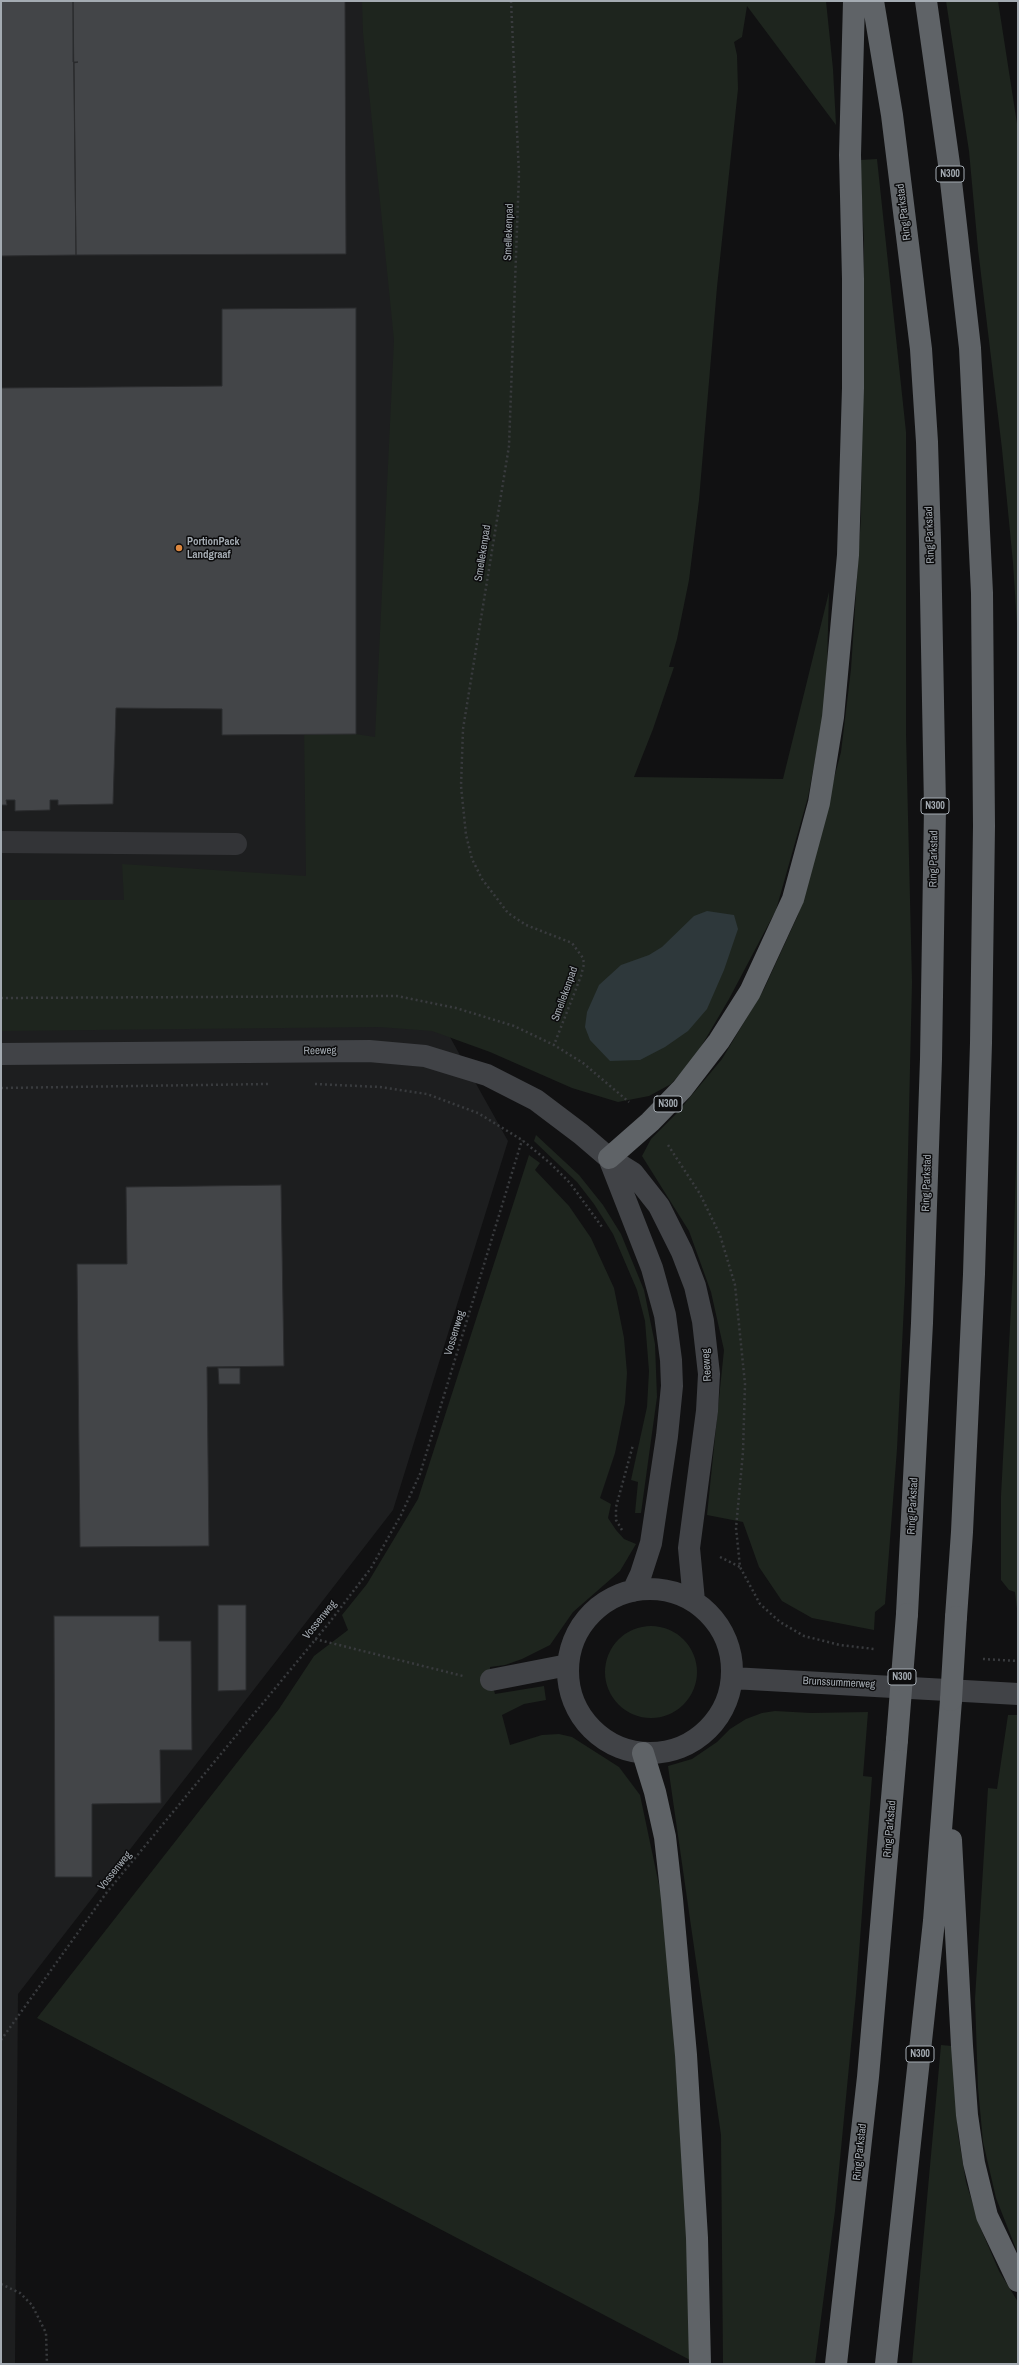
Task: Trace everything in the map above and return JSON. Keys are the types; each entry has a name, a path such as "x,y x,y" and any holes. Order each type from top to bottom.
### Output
{"highway":[{"name":"N300","path":"609,1158 650,1122 682,1089 719,1041 750,992 793,899 819,803 833,717 848,555 853,381 853,279 850,155 854,1"},
{"name":"Ring Parkstad","path":"836,2364 868,2077 907,1614 922,1323 931,1059 935,807 927,442 921,349 892,115 873,1"},
{"name":"N300","path":"886,2364 934,1921 956,1617 962,1532 981,1051 984,826 982,593 970,348 949,164 926,1"},
{"name":"N300","path":"946,1743 962,2046 969,2129 974,2163 986,2216 1018,2281"},
{"path":"643,1753 655,1792 662,1822 672,1899 686,2055 696,2222 700,2364"}],"street":[{"path":"1,842 236,844"},
{"name":"Reeweg","path":"1,1054 369,1051 425,1056 487,1075 536,1100 581,1134 609,1158 633,1173 659,1206 685,1258 695,1286 703,1321 709,1374 707,1411 689,1548 694,1601"},
{"name":"Reeweg","path":"609,1158 652,1268 665,1315 670,1348 672,1386 651,1543 641,1574 633,1590"},
{"path":"654,1589 674,1592 694,1601 708,1612 719,1626 728,1642 732,1660 732,1678 728,1698 719,1716 707,1731 691,1743 672,1750 643,1753 614,1745 598,1735 585,1721 575,1704 569,1686 568,1665 572,1644 581,1625 612,1598 633,1590 654,1589"},
{"path":"491,1680 568,1665"},
{"name":"Brunssummerweg","path":"732,1678 1018,1694"}],"path":[{"name":"Smellekenpad","path":"1,998 397,996 456,1008 507,1023 554,1045 581,976 584,964 583,958 572,943 526,925 508,913 482,879 472,859 468,841 461,786 463,729 509,446 519,174 511,1"},
{"path":"313,1083 380,1087 427,1094 478,1113 522,1140 570,1183 591,1209 606,1233"},
{"path":"1,1088 274,1084"},
{"name":"Vossenweg","path":"1,2040 107,1892 315,1639 371,1568 402,1515 420,1474 522,1140"},
{"path":"635,1440 616,1507 616,1520 624,1532 629,1536 651,1543"},
{"path":"689,1548 714,1553 740,1567 760,1604 780,1622 804,1636 840,1645 878,1649"},
{"path":"315,1639 459,1676 491,1680"},
{"path":"982,1659 1018,1662"},
{"path":"1,2284 20,2293 32,2305 46,2334 48,2364"}],"shaded area":[{"path":"1,1 411,1 417,978 508,1141 393,1510 18,1994 15,2364 1,2364"},
{"path":"362,1 826,1 833,69 836,125 747,6 742,37 734,42 737,55 738,89 717,287 699,500 689,580 677,639 669,667 674,667 653,729 634,777 783,779 829,592 826,703 808,797 776,910 729,999 695,1057 671,1084 649,1096 618,1102 572,1088 490,1052 432,1031 379,1027 1,1031 1,900 124,900 122,864 306,876 304,726 375,737 394,340 363,33"},
{"path":"946,1 998,1 1018,130 1018,640 1013,563 1002,449 978,249 969,151"},
{"path":"877,159 906,432 906,734 912,982 905,1284 897,1449 885,1604 875,1612 874,1630 812,1618 782,1601 759,1567 743,1522 707,1515 724,1350 711,1292 689,1231 642,1156 651,1139 676,1114 722,1059 764,989 798,915 841,752 851,669 861,517 864,242 860,160"},
{"path":"707,911 734,915 738,929 724,970 707,1009 688,1031 665,1047 640,1060 610,1061 590,1040 585,1027 587,1012 599,985 621,965 649,955 662,947 694,916"},
{"path":"1018,1097 1018,1617 1015,1592 1009,1590 1001,1580 1001,1496 1013,1270"},
{"path":"536,1135 579,1175 603,1205 621,1234 644,1290 655,1344 657,1397 641,1513 635,1513 638,1482 631,1480 647,1407 649,1371 645,1321 637,1290 613,1234 594,1204 577,1182 534,1141"},
{"path":"529,1155 540,1163 535,1170 569,1206 591,1238 614,1288 624,1338 627,1373 625,1403 615,1453 600,1498 611,1504 608,1518 616,1530 624,1539 636,1544 620,1571 573,1612 550,1645 522,1659 505,1665 490,1667 491,1680 495,1694 544,1686 546,1700 524,1704 502,1715 510,1745 542,1735 559,1734 572,1737 619,1767 640,1795 666,1918 688,2240 692,2361 37,2018 279,1709 314,1656 348,1630 342,1615 367,1584 418,1499"},
{"path":"651,1626 669,1629 684,1639 694,1654 697,1672 694,1690 684,1705 669,1715 651,1718 633,1715 618,1705 608,1690 605,1672 608,1654 618,1639 633,1629"},
{"path":"775,1711 811,1713 868,1712 863,1776 872,1777 856,1994 835,2211 815,2364 723,2364 721,2135 668,1766 692,1759 717,1742 730,1729 746,1719 762,1713"},
{"path":"1008,1715 1018,1715 1018,2254 996,2198 983,2142 978,2088 975,1999 988,1788 997,1789"},
{"path":"941,2045 952,2046 958,2134 966,2182 980,2227 999,2271 1018,2302 1018,2364 912,2364"}],"building":[{"path":"1,1 73,1 76,255 1,256"},
{"path":"73,1 345,1 346,254 76,255 74,63 78,62 73,62"},
{"name":"PortionPack Landgraaf","path":"356,308 356,734 222,735 222,709 116,708 113,804 58,805 58,800 50,800 50,810 15,811 15,800 6,800 7,805 1,805 1,388 222,386 222,309"},
{"path":"281,1185 284,1366 207,1367 209,1546 80,1547 77,1264 127,1264 126,1187"},
{"path":"218,1368 240,1368 240,1384 219,1384"},
{"path":"218,1605 246,1605 246,1690 218,1691"},
{"path":"54,1616 159,1616 159,1641 191,1641 192,1750 160,1750 161,1803 92,1804 92,1877 55,1877"}],"place":[{"name":"PortionPack Landgraaf","path":"179,548"}]}
